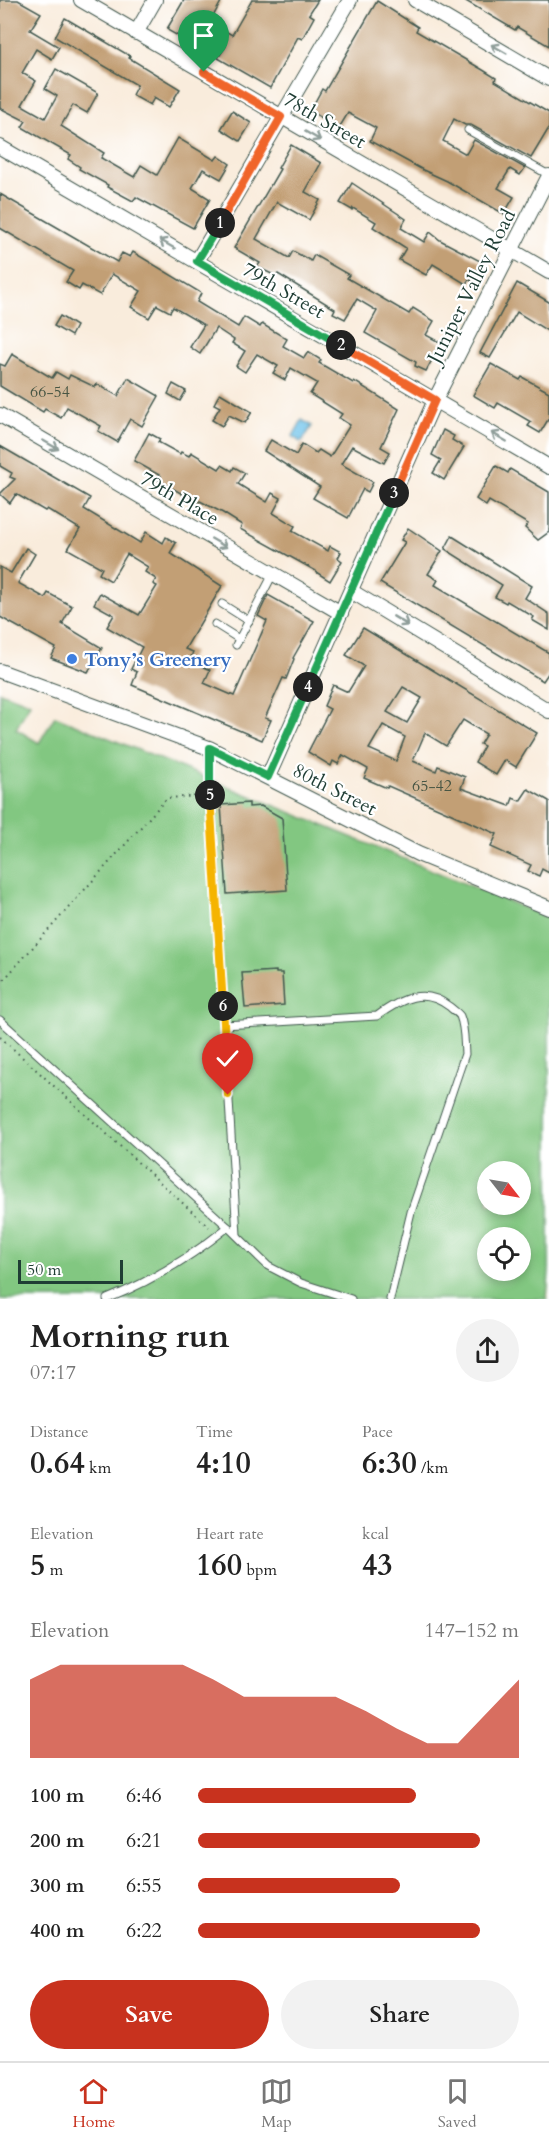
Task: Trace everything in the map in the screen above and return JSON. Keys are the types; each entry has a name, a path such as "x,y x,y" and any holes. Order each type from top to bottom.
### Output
{"street":[{"name":"78th Street","path":"81,0 549,272"},
{"path":"136,33 155,0"},
{"path":"197,261 350,0"},
{"path":"415,0 549,79"},
{"name":"79th Street","path":"0,147 549,466"},
{"name":"Juniper Valley Road","path":"268,777 435,400 549,175"},
{"name":"79th Place","path":"0,415 341,613"},
{"path":"351,591 549,711"},
{"name":"80th Street","path":"0,670 210,748 418,854 549,908"}],"lane":[{"path":"468,130 549,175"},
{"path":"215,624 238,642 273,574"},
{"path":"222,604 249,621"},
{"path":"210,748 210,795 237,1235"},
{"path":"224,1025 377,1016 395,1003 419,995 442,1001 459,1015 464,1031 465,1054 411,1212 390,1299"},
{"path":"0,1020 237,1235 268,1266 302,1283 351,1299"},
{"path":"107,1299 146,1282 192,1255 228,1227"}],"path":[{"path":"0,984 167,798 210,795"},
{"path":"0,1037 218,1235"}],"green space":[{"path":"0,692 30,703 16,729 39,743 55,716 549,918 549,1269 547,1299 0,1299"}],"water":[{"path":"302,420 312,426 300,442 293,436"}],"building":[{"path":"0,0 18,0 41,13 30,30 59,47 52,59 36,49 22,73 36,81 22,105 45,118 57,96 45,89 56,69 98,93 87,113 73,105 61,126 104,153 101,158 134,177 141,165 157,175 178,138 215,160 218,156 230,164 221,179 203,169 192,188 210,199 193,228 136,197 133,201 107,187 108,185 79,169 80,167 68,159 71,155 22,127 26,121 0,108"},
{"path":"184,0 222,0 210,22 232,35 252,0 318,0 309,14 314,17 302,39 298,37 270,88 218,58 226,46 204,33 196,46 167,29"},
{"path":"464,0 549,0 549,46 517,27 515,30"},
{"path":"377,1 418,27 416,31 496,78 495,81 549,113 549,128 531,158 471,125 465,125 454,119 443,141 466,154 474,140 525,168 520,175 510,169 498,188 514,197 504,214 370,141 376,128 348,113 339,128 310,111 322,89 325,91"},
{"path":"65,18 130,56 129,58 180,89 169,107 154,98 150,105 132,95 137,85 55,37"},
{"path":"232,111 251,123 240,141 221,129"},
{"path":"291,145 321,163 305,192 320,200 309,220 277,202 256,239 289,258 293,251 311,261 314,255 349,275 347,278 409,314 413,308 434,321 426,335 441,343 426,371 415,366 416,362 365,333 377,311 357,299 345,319 333,313 335,309 278,274 276,276 257,267 260,263 234,248 280,169 278,168"},
{"path":"352,183 406,219 401,228 424,242 430,232 440,240 482,262 471,281 469,279 466,284 433,264 426,275 399,260 406,248 373,227 376,222 340,203"},
{"path":"0,194 117,262 122,253 130,257 133,252 201,293 197,302 238,327 244,317 260,327 262,324 287,339 283,346 304,358 308,352 321,360 319,363 353,383 354,381 399,409 381,447 390,452 384,463 352,446 341,464 373,482 368,492 363,489 348,518 313,498 320,487 264,451 271,440 296,455 302,444 316,453 319,450 330,457 350,425 339,418 342,414 310,394 317,383 291,368 285,380 273,373 278,366 257,354 245,372 236,366 245,351 232,343 234,340 216,328 200,354 190,347 204,325 173,307 170,312 157,305 149,318 131,307 141,291 112,274 100,295 82,285 79,290 66,282 73,271 0,228"},
{"path":"517,283 549,302 549,332 517,312 490,358 480,353"},
{"path":"60,316 76,326 71,336 54,326"},
{"path":"12,354 52,378 56,372 68,379 70,375 95,387 97,384 118,396 128,378 159,396 142,426 130,419 117,442 98,431 101,426 67,407 61,418 45,409 43,412 0,386 0,364 5,366"},
{"path":"491,364 520,380 522,377 549,392 549,418 540,433 528,426 531,422 498,403 495,408 473,395"},
{"path":"173,384 186,391 180,401 168,394"},
{"path":"220,393 252,412 245,423 229,415 222,426 212,420 220,407 214,404"},
{"path":"443,430 454,436 452,440 464,447 444,480 433,473 441,460 432,455"},
{"path":"149,433 160,439 158,442 180,454 181,452 189,456 191,452 219,469 222,465 232,471 234,467 245,473 238,484 267,502 272,493 281,498 273,513 295,526 292,531 328,551 330,546 341,552 338,558 342,561 330,581 240,529 242,525 223,513 200,501 198,503 158,480 161,476 134,461"},
{"path":"0,446 90,498 84,509 140,543 146,532 163,543 166,537 176,543 170,553 222,586 185,649 193,652 189,661 210,670 204,683 234,696 267,621 258,616 268,595 314,621 293,658 286,679 283,678 265,718 271,720 262,740 132,685 137,672 131,669 142,647 107,627 114,615 94,604 100,593 139,615 157,586 153,584 156,579 145,572 148,567 127,554 111,581 99,574 102,568 68,549 80,529 16,494 10,503 0,494 15,479 10,477 12,473 0,466"},
{"path":"496,466 508,473 510,469 549,492 549,532 538,540 525,528 528,524 489,501 486,506 476,499"},
{"path":"408,528 442,551 428,574 438,580 435,585 549,653 549,672 543,681 380,583 405,542 401,540"},
{"path":"452,536 532,586 525,598 549,614 549,630 532,620 534,617 507,601 506,603 495,597 502,585 445,549"},
{"path":"26,548 35,554 18,583 45,598 48,593 72,606 62,624 102,648 88,672 51,658 56,648 0,617 0,567 11,573"},
{"path":"363,628 537,733 516,767 505,760 496,775 475,762 484,746 480,744 486,734 463,720 446,746 425,733 413,761 436,771 438,766 465,777 461,788 510,806 513,798 520,801 528,789 549,801 549,873 542,869 539,876 528,871 531,865 491,847 497,834 388,786 387,788 364,778 368,769 343,755 338,764 333,761 331,766 308,752 330,709 324,706 333,685 348,692 364,666 346,655","holes":["403,687 422,698 407,723 387,712","383,725 405,737 396,761 369,749"]},
{"path":"249,803 249,807 261,806 282,818 287,890 227,894 221,805"},
{"path":"276,971 276,973 282,973 284,1005 245,1008 242,973"}],"place":[{"name":"Tony’s Greenery","path":"72,659"}],"route":[{"path":"204,72 281,117 197,261 435,400 268,777 210,748 209,769 228,1095"}]}
